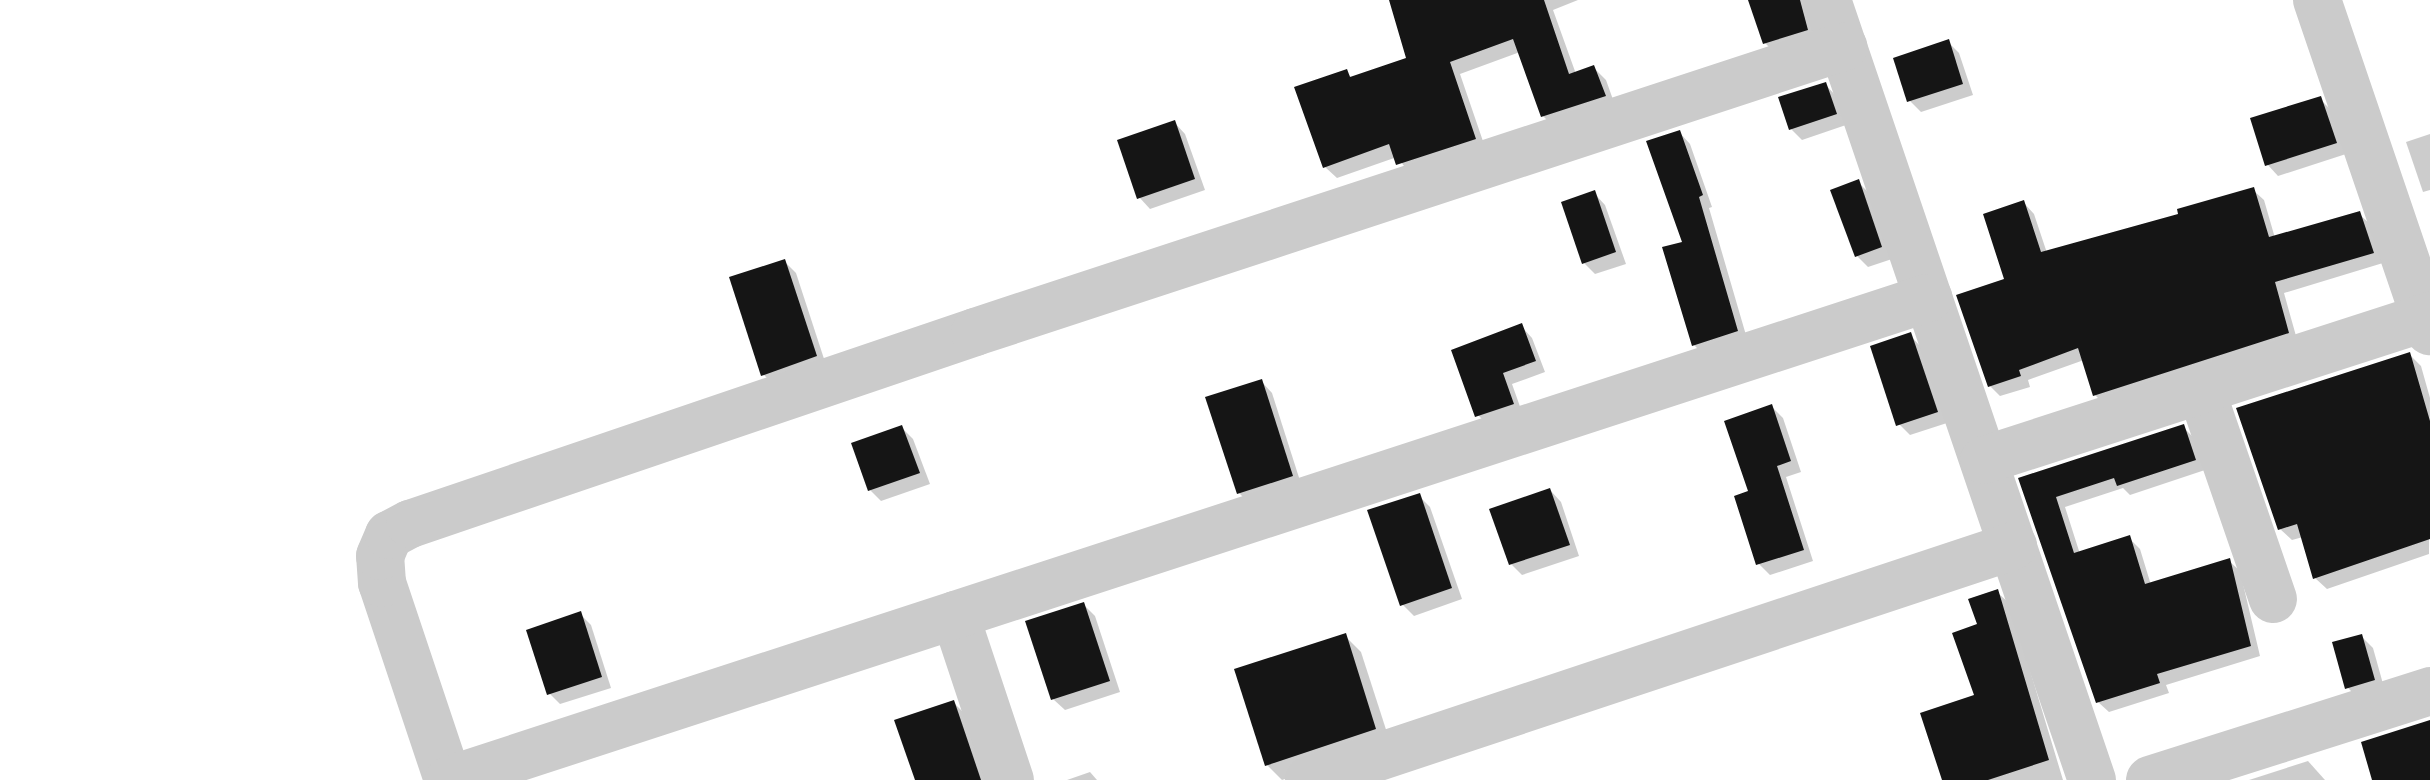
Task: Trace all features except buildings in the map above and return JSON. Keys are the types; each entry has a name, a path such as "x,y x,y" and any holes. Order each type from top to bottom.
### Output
{"street":[{"path":"1828,0 2092,780"},
{"path":"1984,460 2428,321 2317,0"},
{"path":"1843,46 975,332 410,524 388,536 380,556 382,583 449,780 1928,298"},
{"path":"2202,390 2273,600"},
{"path":"1309,780 2013,546"},
{"path":"955,615 1010,780"},
{"path":"2150,780 2430,692"}]}
